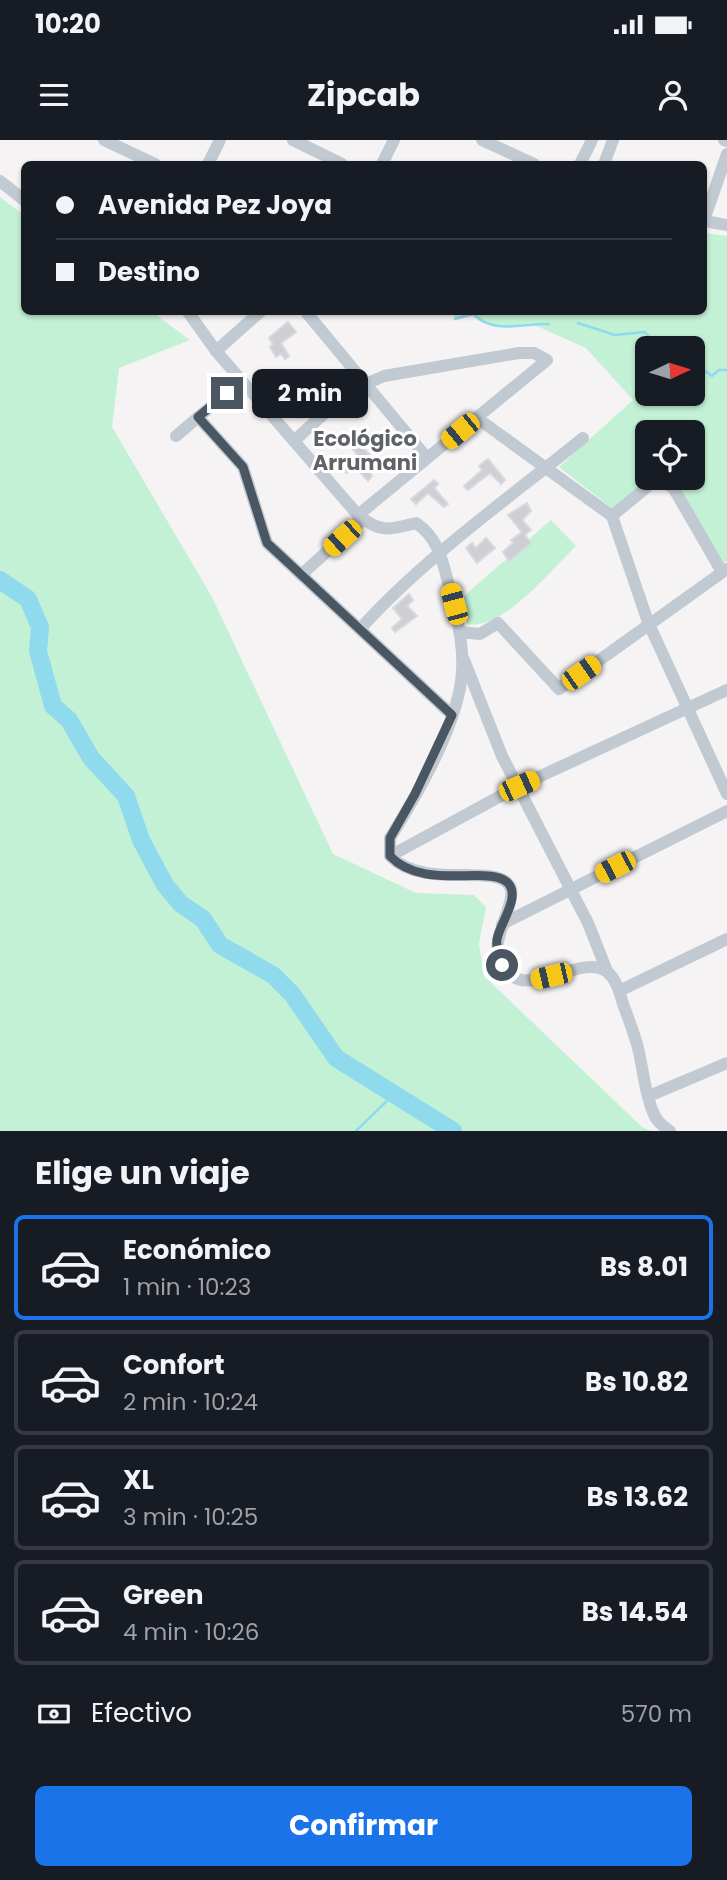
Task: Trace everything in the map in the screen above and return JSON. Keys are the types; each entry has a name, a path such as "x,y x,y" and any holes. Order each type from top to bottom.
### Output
{"street":[{"path":"104,140 149,161"},
{"path":"210,161 220,140"},
{"path":"293,140 336,161"},
{"path":"384,161 394,140"},
{"path":"482,140 528,161"},
{"path":"582,161 592,140"},
{"path":"605,161 614,140"},
{"path":"707,212 727,154"},
{"path":"0,181 21,198"},
{"path":"707,222 727,225"},
{"path":"190,315 241,381 360,517 370,525 388,530 416,523 429,532 441,554 459,632 460,687 452,715 415,794 390,838 390,856"},
{"path":"216,351 257,315"},
{"path":"308,315 427,458"},
{"path":"294,441 344,397 365,383 408,370 519,353 534,353 547,360 427,458 360,517 301,575"},
{"path":"176,436 241,381"},
{"path":"198,417 243,467 267,543 452,715"},
{"path":"477,418 612,516 649,625 727,794"},
{"path":"360,629 379,608 441,554 583,438"},
{"path":"459,632 480,634 498,623 559,689 725,570 674,489 663,481 653,482 612,516"},
{"path":"461,653 502,756 588,923 607,971 619,991 637,1043 658,1122 670,1131"},
{"path":"390,856 519,786 727,690"},
{"path":"502,924 727,811"},
{"path":"390,856 407,869 423,873 442,877 498,876 509,883 513,892 497,942 497,954 509,974 519,980 532,980 582,968 607,971"},
{"path":"619,991 727,939"},
{"path":"649,1096 727,1063"}],"green space":[{"path":"0,197 21,213 21,315 156,315 190,340 119,368 112,427 212,597 333,854 416,893 474,895 486,907 479,944 484,976 642,1127 651,1131 0,1131"},
{"path":"707,233 727,236 727,561 723,564 681,490 705,490 705,420 635,420 636,490 613,509 559,467 633,400 586,348 530,323 507,328 483,323 474,315 707,315"},
{"path":"454,315 469,315 455,319"},
{"path":"551,520 576,546 511,609 481,624 467,624 464,596"}],"building":[{"path":"288,322 296,332 281,343 289,356 285,359 281,354 276,357 270,347 273,344 269,338"},
{"path":"298,392 308,410 299,418 286,402"},
{"path":"358,442 370,455 363,462 372,476 368,481 355,467 346,473 343,470 358,456 352,448"},
{"path":"488,459 505,480 501,484 490,473 468,490 464,486 482,470 479,466"},
{"path":"434,480 438,484 434,488 448,504 444,507 428,493 416,504 411,499"},
{"path":"527,503 531,511 522,520 531,530 525,535 531,543 509,561 503,552 513,543 511,540 522,532 508,515"},
{"path":"486,538 495,548 477,563 466,548 472,543 476,548"},
{"path":"409,594 413,600 407,606 417,616 395,632 392,628 402,619 393,608"}],"waterway":[{"path":"455,319 469,315"},
{"path":"474,315 490,324 500,326 549,324"},
{"path":"578,323 615,335 645,332 648,336"},
{"path":"705,371 712,376 719,370 727,370"},
{"path":"0,580 28,599 40,627 38,651 53,706 69,720 91,758 126,796 141,840 165,885 181,904 203,919 220,945 273,975 292,994 336,1058 453,1131"},
{"path":"356,1131 393,1095"}],"district":[{"name":"Ecológico Arrumani","path":"365,451"}],"route":[{"path":"227,393 198,417 243,467 267,543 452,715 415,794 390,838 390,856 407,869 423,873 442,877 498,876 509,883 513,892 512,900 497,942 497,954 502,965"}]}
